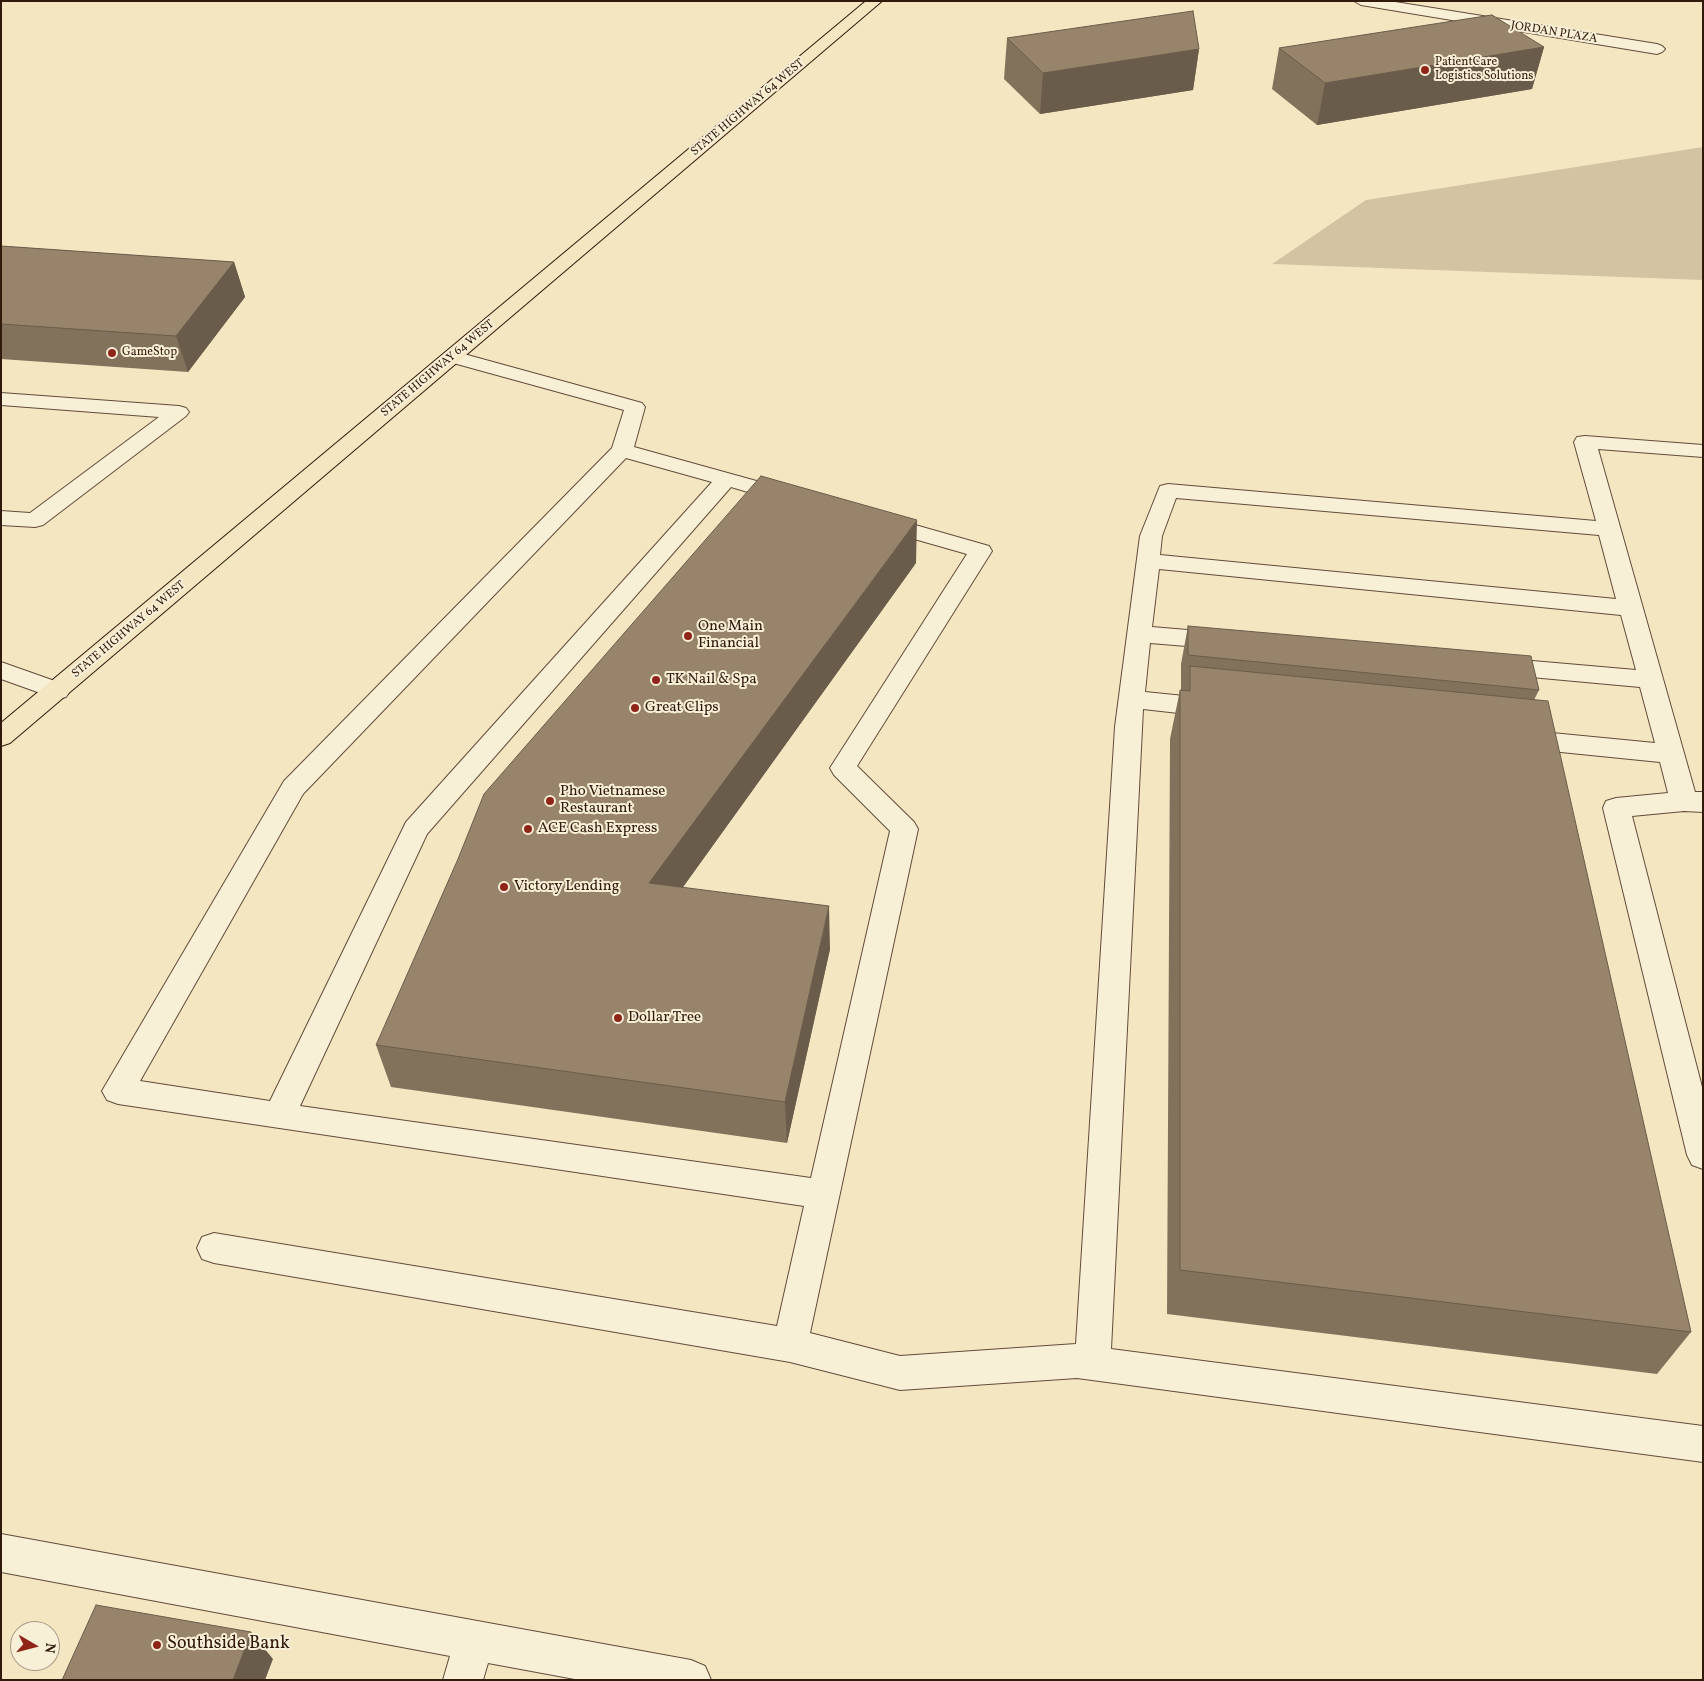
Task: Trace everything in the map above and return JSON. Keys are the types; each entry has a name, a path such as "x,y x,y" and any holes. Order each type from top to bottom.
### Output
{"main road":[{"name":"STATE HIGHWAY 64 WEST","path":"1,737 875,1"}],"street":[{"name":"JORDAN PLAZA","path":"1361,1 1657,49"},
{"path":"453,357 635,407 622,450 292,788 118,1091 824,1194"},
{"path":"1,399 179,412 35,520 1,518"},
{"path":"1703,451 1585,442 1671,754 1693,802 1616,808 1696,1101 1703,1155"},
{"path":"622,450 811,503"},
{"path":"279,1116 416,829 726,479"},
{"path":"1094,1363 1131,699 1151,536 1168,491 1608,529"},
{"path":"790,1346 904,830 843,768 981,551 858,516"},
{"path":"1148,561 1631,608"},
{"path":"1139,634 1247,643"},
{"path":"1474,664 1650,680"},
{"path":"1,670 57,691"},
{"path":"1131,699 1239,710"},
{"path":"1494,736 1671,754"},
{"path":"214,1248 790,1346 900,1373 1077,1361 1703,1444"},
{"path":"1,1553 677,1678"},
{"path":"463,1680 474,1640"}],"shaded area":[{"path":"1703,147 1703,280 1272,264 1366,200"}],"building":[{"path":"1193,11 1199,49 1043,73 1007,38"},
{"path":"1492,15 1544,47 1325,83 1279,48"},
{"path":"1,246 234,262 176,336 1,324"},
{"path":"761,476 917,520 649,883 829,906 785,1102 376,1045 458,859 484,794"},
{"path":"1188,626 1531,656 1539,690 1188,655"},
{"path":"1190,666 1548,701 1691,1332 1180,1270 1180,690 1190,691"},
{"path":"96,1605 251,1632 233,1680 62,1680"}],"place":[{"name":"PatientCare Logistics Solutions","path":"1425,70"},
{"name":"GameStop","path":"112,353"},
{"name":"One Main Financial","path":"688,636"},
{"name":"TK Nail & Spa","path":"656,680"},
{"name":"Great Clips","path":"635,708"},
{"name":"Pho Vietnamese Restaurant","path":"550,801"},
{"name":"ACE Cash Express","path":"528,829"},
{"name":"Victory Lending","path":"504,887"},
{"name":"Dollar Tree","path":"618,1018"},
{"name":"Southside Bank","path":"157,1645"}]}
